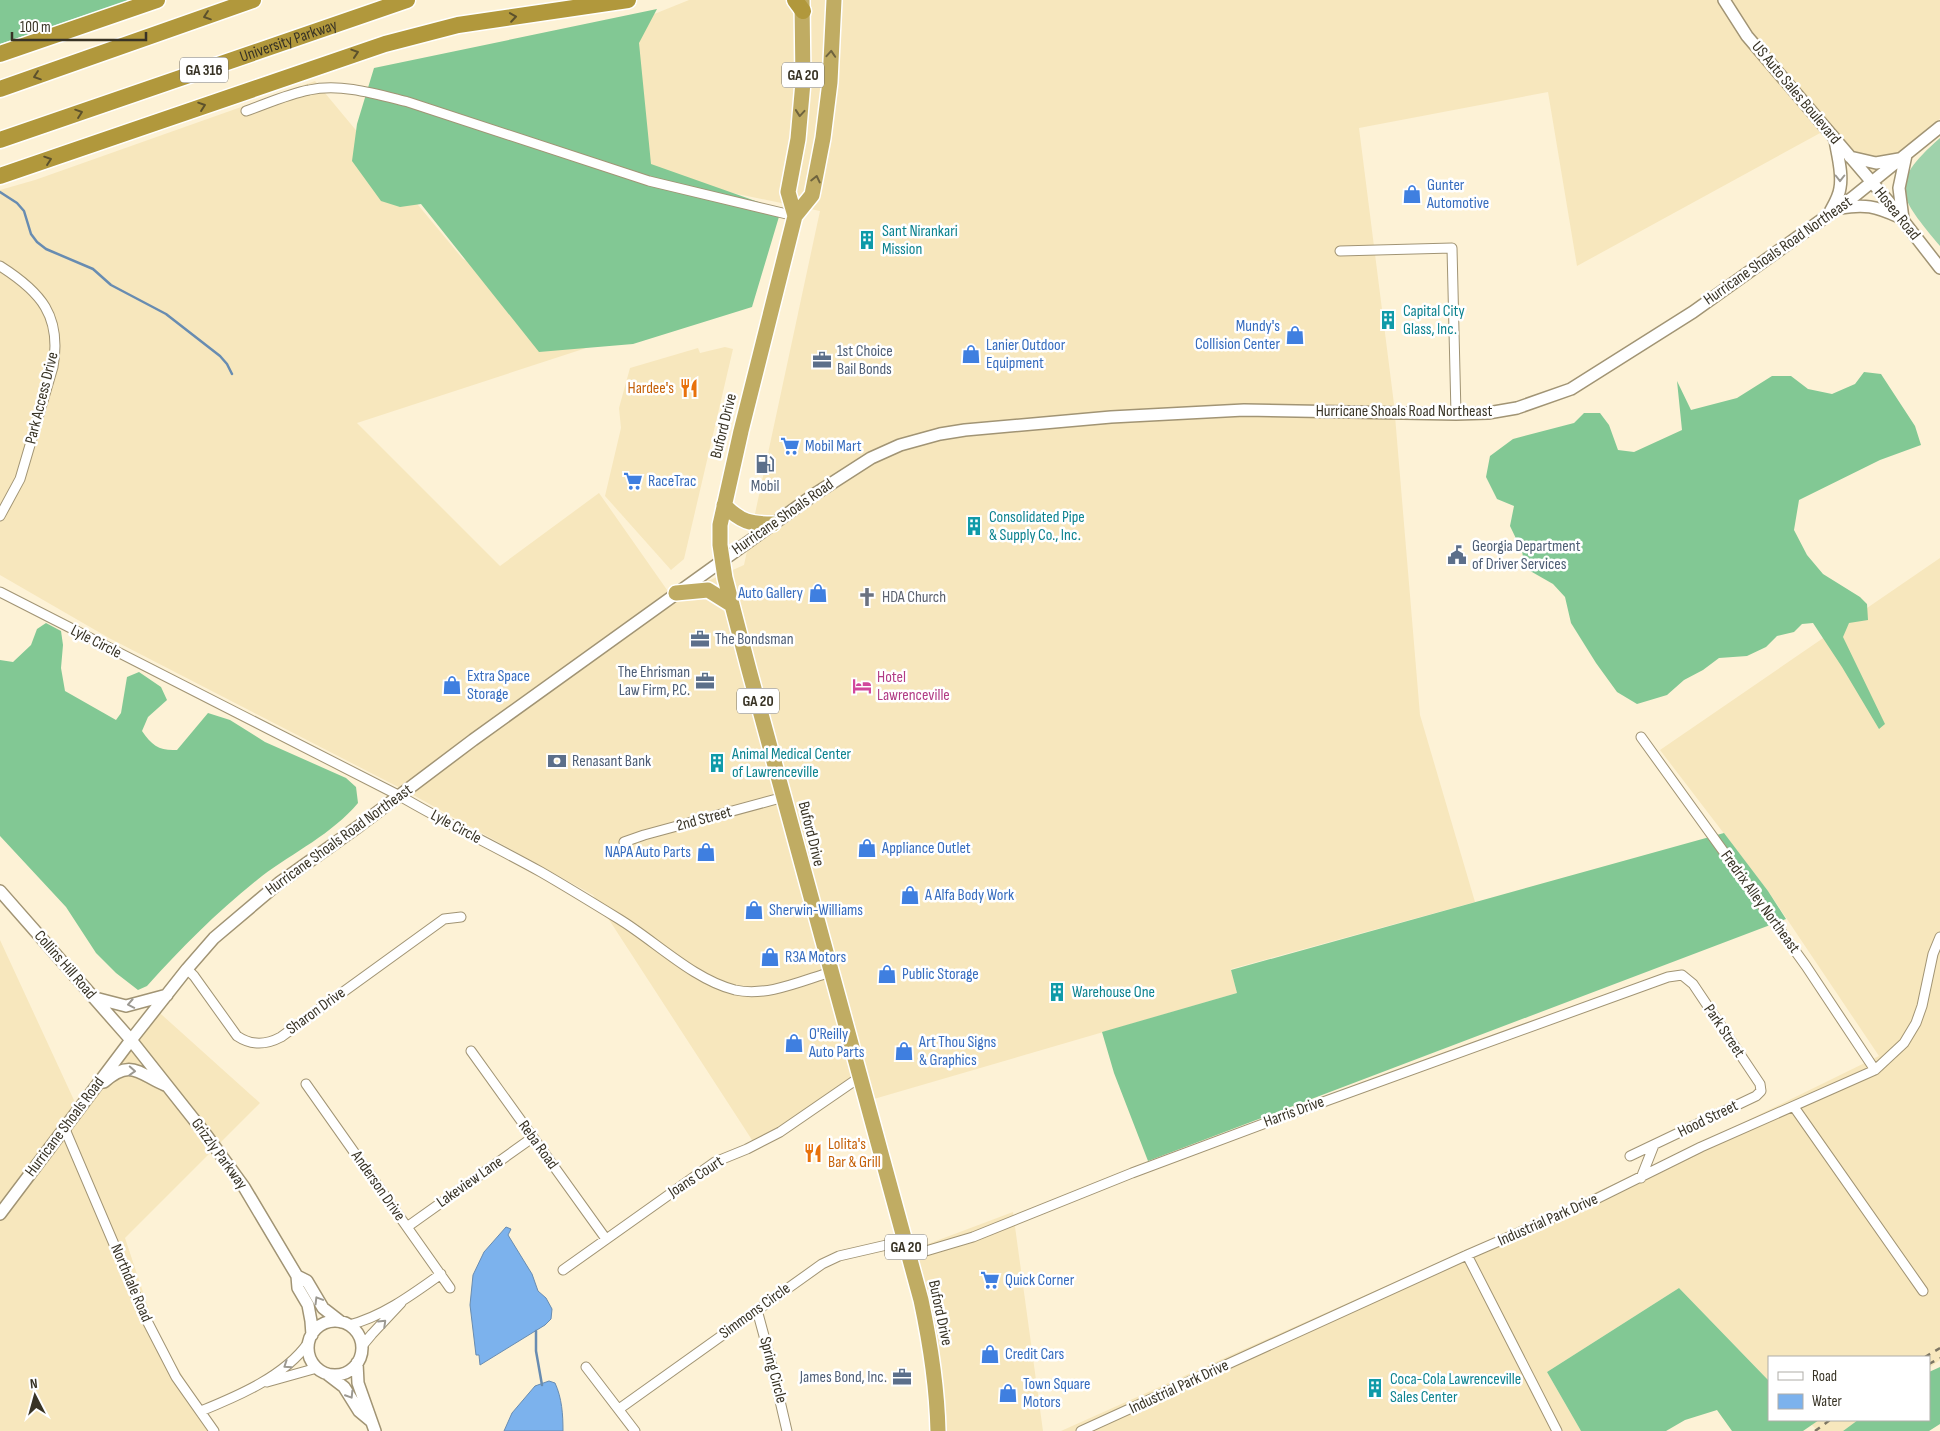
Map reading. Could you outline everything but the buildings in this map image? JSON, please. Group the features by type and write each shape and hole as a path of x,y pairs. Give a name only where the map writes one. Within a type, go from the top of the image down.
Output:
{"highway":[{"path":"0,54 157,0"},
{"path":"0,89 253,0"},
{"name":"University Parkway","path":"0,140 407,0"},
{"path":"1,176 384,44 458,25 628,0"},
{"name":"Buford Drive","path":"834,0 830,82 824,138 812,194 795,216 741,431 720,531 722,560 732,605 921,1300 928,1335 938,1431"},
{"name":"GA 20","path":"795,216 788,192 798,139 802,91 800,4"},
{"path":"724,505 742,520 754,524 773,524"},
{"path":"676,593 708,590 732,605"}],"street":[{"name":"US Auto Sales Boulevard","path":"1724,0 1747,36 1872,183"},
{"path":"246,111 309,90 337,88 367,92 408,102 649,181 795,216"},
{"name":"Hurricane Shoals Road Northeast","path":"1020,424 1244,410 1456,414 1488,413 1517,408 1571,389 1693,312 1872,183 1940,127"},
{"path":"1835,139 1841,182 1833,212 1869,206 1878,207 1902,219"},
{"path":"1850,157 1876,163 1885,163 1905,156 1899,188 1902,219"},
{"name":"Hosea Road","path":"1872,183 1940,268"},
{"path":"1340,251 1452,248 1456,414"},
{"name":"Park Access Drive","path":"0,266 29,286 43,302 53,324 55,350 53,367 20,479 0,516"},
{"name":"Hurricane Shoals Road","path":"573,669 722,560 844,474 871,458 900,445 940,434 1020,424"},
{"name":"Lyle Circle","path":"0,592 400,796 443,821 541,872 630,926 703,976 722,985 738,990 772,990 832,972"},
{"name":"Hurricane Shoals Road Northeast","path":"131,1040 166,994 214,938 279,883 573,669"},
{"name":"Fredrix Alley Northeast","path":"1642,737 1806,966 1875,1070"},
{"name":"2nd Street","path":"624,842 644,834 784,797"},
{"name":"Collins Hill Road","path":"0,890 131,1040"},
{"name":"Sharon Drive","path":"187,969 237,1036 253,1044 264,1043 281,1037 444,919 461,916"},
{"name":"Industrial Park Drive","path":"1081,1431 1467,1255 1594,1200 1701,1148 1875,1070 1904,1043 1916,1023 1922,1006 1933,954 1940,937"},
{"name":"Park Street","path":"1682,975 1693,984 1760,1084 1761,1091"},
{"name":"Harris Drive","path":"909,1256 973,1237 1260,1124 1668,977 1682,975"},
{"path":"94,998 126,1006 166,994"},
{"name":"Hurricane Shoals Road","path":"0,1214 131,1040"},
{"name":"Grizzly Parkway","path":"131,1040 244,1187 297,1276 298,1288 308,1305 311,1321 310,1339"},
{"name":"Reba Road","path":"471,1051 606,1239"},
{"path":"95,1087 119,1071 130,1069 142,1072 156,1082 169,1087"},
{"name":"Joans Court","path":"563,1270 714,1162 748,1149 780,1132 860,1077"},
{"name":"Anderson Drive","path":"306,1084 450,1288"},
{"name":"Hood Street","path":"1630,1156 1756,1096 1761,1091"},
{"path":"1794,1107 1923,1291"},
{"name":"Northdale Road","path":"64,1127 145,1317 176,1377 214,1431"},
{"name":"Lakeview Lane","path":"407,1227 532,1138"},
{"path":"1641,1178 1654,1144"},
{"name":"Simmons Circle","path":"618,1409 822,1264 838,1256 904,1241"},
{"path":"1467,1255 1557,1431"},
{"path":"201,1411 262,1383 299,1357 317,1328 324,1323 332,1321 345,1323 364,1321 405,1300 441,1274"},
{"name":"Grizzly Parkway","path":"297,1276 307,1281 323,1308 345,1323"},
{"path":"362,1346 405,1300"},
{"name":"Spring Circle","path":"757,1310 773,1367 787,1431"},
{"path":"345,1323 360,1338 362,1346 358,1363 358,1382 373,1426"},
{"path":"310,1339 308,1352 312,1361 344,1387 359,1411 373,1426"},
{"path":"262,1383 321,1370 334,1375 343,1374 351,1370 358,1363"},
{"path":"586,1367 635,1431"}],"shaded area":[{"path":"689,0 1940,0 1940,119 1868,180 1822,132 1577,266 1548,92 1359,128 1394,404 1420,715 1475,902 1231,969 1237,993 867,1101 858,1074 754,1143 593,895 406,791 109,638 0,575 0,190 35,180 315,81 463,259 623,336 357,423 500,566 599,493 672,597 744,565 820,211 646,175 622,27"},
{"path":"725,347 733,349 684,559 671,570 605,496 621,428 619,408 630,368 698,348 700,353"},
{"path":"1940,558 1940,1360 1930,1367 1930,1356 1768,1356 1768,1380 1679,1288 1547,1372 1581,1431 1061,1431 1650,1168 1879,1056 1768,891 1660,750"},
{"path":"0,940 79,1111 102,1090 152,1006 260,1103 125,1238 156,1331 215,1431 0,1431"},
{"path":"1013,1212 1043,1431 935,1431 912,1250"},
{"path":"1808,1421 1857,1421 1843,1431 1818,1431"}],"green space":[{"path":"0,0 130,0 0,44"},
{"path":"657,9 639,43 651,164 781,210 752,307 633,344 539,352 421,204 400,207 381,201 352,161 357,124 374,68"},
{"path":"1940,138 1940,246 1908,203 1905,191 1906,180 1912,168 1923,154"},
{"path":"1864,372 1881,374 1915,426 1921,445 1880,460 1799,500 1794,530 1807,555 1823,574 1860,597 1867,604 1868,620 1849,623 1843,637 1885,724 1879,729 1813,623 1802,624 1794,632 1777,636 1766,647 1747,656 1719,658 1703,670 1684,680 1667,695 1637,704 1617,692 1571,623 1565,597 1553,584 1525,568 1522,551 1510,526 1514,506 1497,499 1486,477 1490,456 1513,439 1574,423 1584,413 1600,413 1609,425 1618,450 1634,452 1682,430 1677,381 1691,410 1737,398 1772,376 1791,376 1808,389 1832,394 1855,384"},
{"path":"46,623 61,631 63,645 61,668 65,691 116,720 121,713 127,677 139,672 161,687 167,700 148,717 142,731 157,746 166,750 177,750 208,713 230,720 265,742 346,778 356,787 358,803 348,814 325,833 274,867 246,889 174,956 147,986 138,990 116,973 96,953 66,907 0,836 0,660 13,662 31,645 37,629"},
{"path":"1724,833 1768,891 1786,919 1148,1161 1114,1073 1102,1032 1237,993 1231,970"},
{"path":"1679,1288 1768,1380 1768,1421 1818,1421 1803,1431 1732,1431 1717,1410 1685,1420 1666,1431 1581,1431 1547,1372"},
{"path":"1940,1367 1940,1424 1929,1431 1843,1431 1857,1421 1930,1421 1930,1372"}],"water":[{"path":"506,1227 511,1229 508,1235 532,1274 538,1291 546,1298 552,1309 551,1319 545,1325 480,1365 479,1355 476,1355 470,1305 473,1275 484,1252"},
{"path":"549,1381 555,1383 559,1395 563,1431 504,1431 512,1413 535,1386"}],"waterway":[{"path":"0,192 17,203 24,211 31,234 37,242 46,249 93,269 111,285 166,314 220,356 232,374"},
{"path":"536,1331 536,1351 542,1385"}],"railway":[{"path":"1927,1356 1940,1348"},
{"path":"1930,1363 1940,1358"},
{"path":"1815,1431 1829,1421"}],"place":[{"name":"Gunter Automotive","path":"1412,194"},
{"name":"Sant Nirankari Mission","path":"867,240"},
{"name":"Capital City Glass, Inc.","path":"1388,320"},
{"name":"Mundy's Collision Center","path":"1295,335"},
{"name":"Lanier Outdoor Equipment","path":"971,354"},
{"name":"1st Choice Bail Bonds","path":"822,360"},
{"name":"Hardee's","path":"689,388"},
{"name":"Mobil Mart","path":"790,446"},
{"name":"Mobil","path":"765,464"},
{"name":"RaceTrac","path":"633,481"},
{"name":"Consolidated Pipe & Supply Co., Inc.","path":"974,526"},
{"name":"Georgia Department of Driver Services","path":"1457,555"},
{"name":"Auto Gallery","path":"818,593"},
{"name":"HDA Church","path":"867,597"},
{"name":"The Bondsman","path":"700,639"},
{"name":"The Ehrisman Law Firm, P.C.","path":"705,681"},
{"name":"Extra Space Storage","path":"452,685"},
{"name":"Hotel Lawrenceville","path":"862,686"},
{"name":"Renasant Bank","path":"557,761"},
{"name":"Animal Medical Center of Lawrenceville","path":"717,763"},
{"name":"Appliance Outlet","path":"867,848"},
{"name":"NAPA Auto Parts","path":"706,852"},
{"name":"A Alfa Body Work","path":"910,895"},
{"name":"Sherwin-Williams","path":"754,910"},
{"name":"R3A Motors","path":"770,957"},
{"name":"Public Storage","path":"887,974"},
{"name":"Warehouse One","path":"1057,992"},
{"name":"O'Reilly Auto Parts","path":"794,1043"},
{"name":"Art Thou Signs & Graphics","path":"904,1051"},
{"name":"Lolita's Bar & Grill","path":"813,1153"},
{"name":"Quick Corner","path":"990,1280"},
{"name":"Credit Cars","path":"990,1354"},
{"name":"James Bond, Inc.","path":"902,1377"},
{"name":"Coca-Cola Lawrenceville Sales Center","path":"1375,1388"},
{"name":"Town Square Motors","path":"1008,1393"}]}
